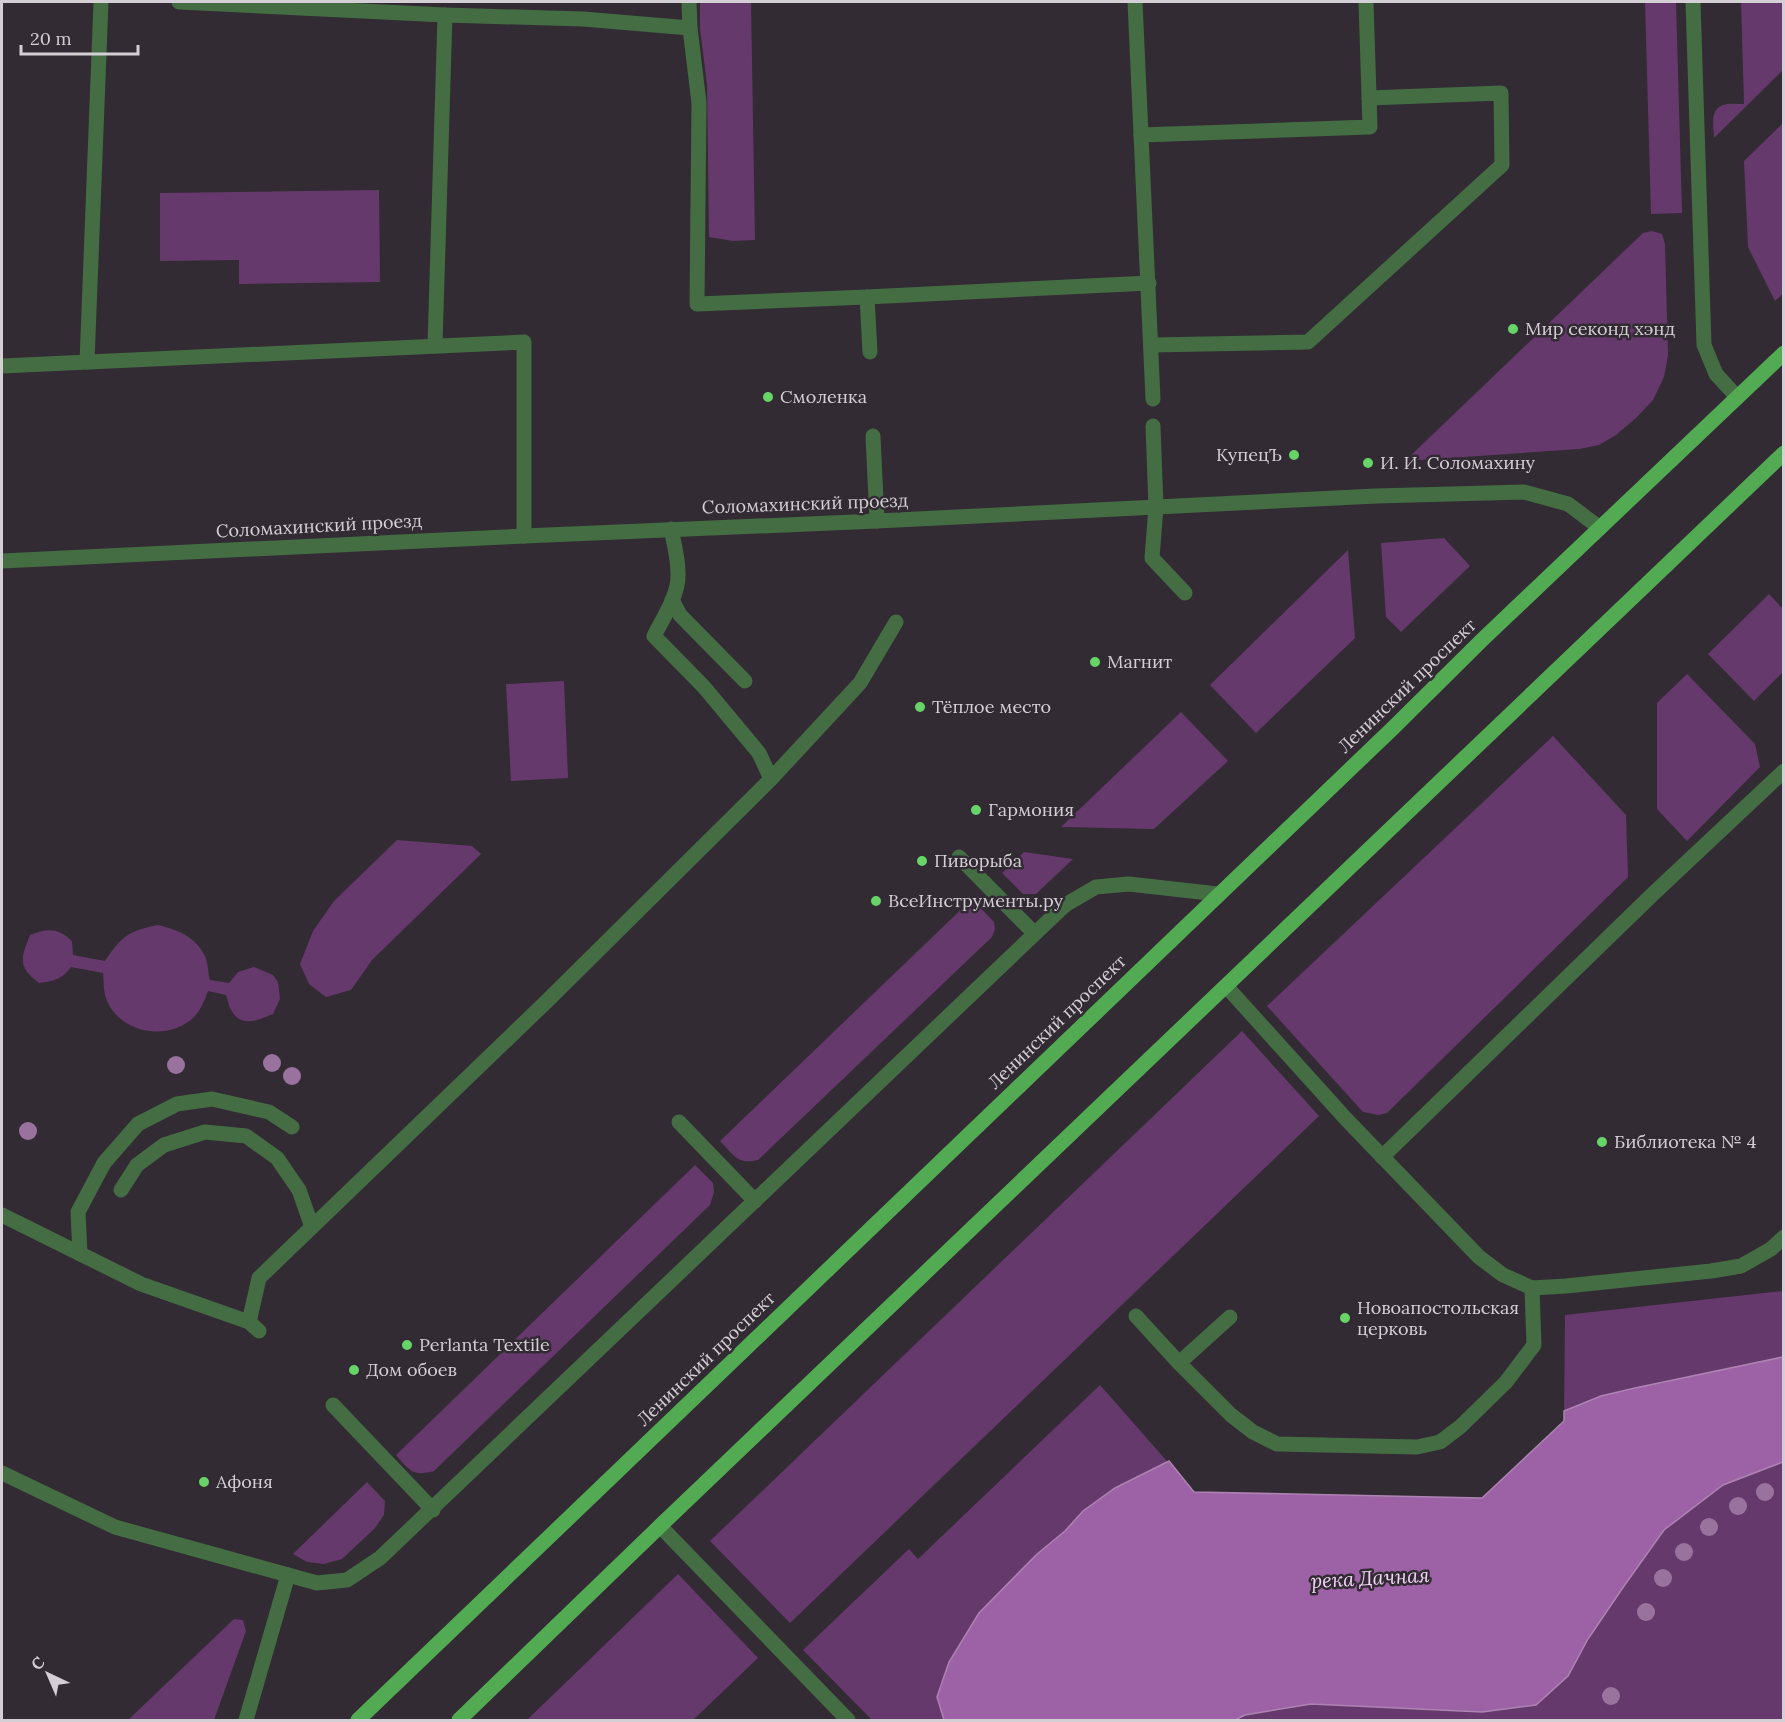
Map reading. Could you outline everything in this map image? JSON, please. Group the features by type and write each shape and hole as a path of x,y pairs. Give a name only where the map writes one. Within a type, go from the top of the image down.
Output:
{"main road":[{"name":"Ленинский проспект","path":"358,1720 1784,353"},
{"path":"459,1720 1784,453"}],"street":[{"path":"87,362 101,2"},
{"path":"179,2 445,15 583,19 690,28"},
{"path":"689,2 699,103 697,304 1149,283"},
{"path":"1135,2 1153,399"},
{"path":"1141,135 1370,127 1366,2"},
{"path":"1693,2 1704,345 1716,374 1737,397"},
{"path":"435,345 445,15"},
{"path":"1152,345 1308,342 1502,165 1501,93 1368,98"},
{"path":"867,297 870,352"},
{"path":"2,366 524,342 524,536"},
{"path":"1154,426 1156,507 1152,558 1185,593"},
{"path":"873,436 877,521"},
{"name":"Соломахинский проезд","path":"2,561 1376,496 1524,492 1569,504 1600,528"},
{"path":"670,530 678,572 677,585 654,636 704,687 759,753 771,779"},
{"path":"672,600 680,615 745,681"},
{"path":"2,1215 141,1284 254,1327 259,1278 547,1001 771,779 860,683 896,622"},
{"path":"1382,1157 1653,893 1784,771"},
{"path":"959,857 1034,933"},
{"path":"2,1473 115,1527 317,1583 347,1580 380,1558 433,1510 1065,905 1096,886 1129,884 1218,894"},
{"path":"1226,986 1382,1157 1479,1257 1503,1275 1532,1288 1626,1281 1711,1271 1741,1266 1771,1249 1784,1237"},
{"path":"80,1254 78,1212 104,1163 138,1124 177,1104 212,1099 269,1112 292,1127"},
{"path":"679,1122 756,1201"},
{"path":"121,1190 138,1165 164,1145 205,1132 246,1136 277,1158 299,1190 312,1227"},
{"path":"1136,1316 1231,1415 1252,1432 1277,1444 1417,1448 1440,1443 1460,1427 1506,1382 1534,1345 1532,1288"},
{"path":"1179,1363 1230,1317"},
{"path":"333,1405 433,1510"},
{"path":"660,1526 848,1720"},
{"path":"246,1720 288,1575"}],"shaded area":[{"path":"700,2 751,2 755,240 733,241 709,237 707,85 700,29"},
{"path":"1645,2 1676,2 1682,213 1651,214"},
{"path":"1741,2 1783,2 1783,70 1714,138 1713,119 1719,107 1728,104 1744,104"},
{"path":"1783,123 1784,293 1775,301 1748,247 1744,161"},
{"path":"379,190 380,282 239,284 239,260 160,261 160,193"},
{"path":"1652,231 1662,234 1665,244 1668,355 1664,377 1653,400 1636,418 1616,435 1599,445 1579,449 1405,461 1643,233"},
{"path":"1444,538 1470,566 1401,632 1386,617 1381,543"},
{"path":"1348,550 1355,638 1256,733 1210,685"},
{"path":"1769,594 1783,609 1783,672 1754,701 1708,654"},
{"path":"1687,674 1755,744 1760,767 1687,841 1657,809 1657,703"},
{"path":"564,681 568,778 511,781 506,684"},
{"path":"1181,712 1228,761 1154,829 1061,827"},
{"path":"1553,736 1626,815 1628,877 1387,1113 1378,1115 1363,1112 1267,1006"},
{"path":"397,840 472,846 481,854 372,960 351,990 326,997 309,984 300,964 313,931 334,901"},
{"path":"1024,852 1073,859 1036,894 1023,894 1002,873"},
{"path":"972,899 994,922 995,929 992,937 758,1160 745,1161 736,1158 720,1141"},
{"path":"158,925 179,932 196,943 205,956 210,980 229,983 238,972 254,967 273,975 278,982 280,999 273,1014 252,1021 242,1020 237,1018 232,1011 226,995 208,991 195,1016 185,1024 173,1029 147,1031 123,1021 114,1012 106,998 103,973 71,967 58,979 39,983 24,967 23,956 27,943 30,935 36,933 52,930 62,934 72,941 73,955 105,961 121,940 133,932"},
{"path":"1242,1031 1319,1116 790,1623 710,1541"},
{"path":"695,1165 713,1183 714,1192 710,1205 434,1471 416,1473 404,1465 396,1455"},
{"path":"1783,1291 1783,1720 872,1720 803,1650 909,1549 918,1559 1100,1385 1194,1492 1482,1498 1564,1421 1565,1315"},
{"path":"367,1482 385,1501 384,1515 375,1528 342,1559 324,1564 307,1562 293,1554"},
{"path":"678,1574 758,1658 693,1720 527,1720"},
{"path":"234,1619 243,1620 246,1631 214,1720 128,1720"}],"water":[{"name":"река Дачная","path":"1783,1357 1783,1462 1723,1485 1664,1530 1588,1639 1568,1676 1536,1705 1482,1712 1311,1704 1245,1715 1235,1720 944,1720 937,1697 949,1662 979,1613 1083,1511 1115,1488 1169,1461 1194,1492 1482,1498 1564,1421 1564,1411 1601,1396"}],"place":[{"name":"Мир секонд хэнд","path":"1513,329"},
{"name":"Смоленка","path":"768,397"},
{"name":"КупецЪ","path":"1294,455"},
{"name":"И. И. Соломахину","path":"1368,463"},
{"name":"Магнит","path":"1095,662"},
{"name":"Тёплое место","path":"920,707"},
{"name":"Гармония","path":"976,810"},
{"name":"Пиворыба","path":"922,861"},
{"name":"ВсеИнструменты.ру","path":"876,901"},
{"name":"Библиотека № 4","path":"1602,1142"},
{"name":"Новоапостольская церковь","path":"1345,1318"},
{"name":"Perlanta Textile","path":"407,1345"},
{"name":"Дом обоев","path":"354,1370"},
{"name":"Афоня","path":"204,1482"}]}
